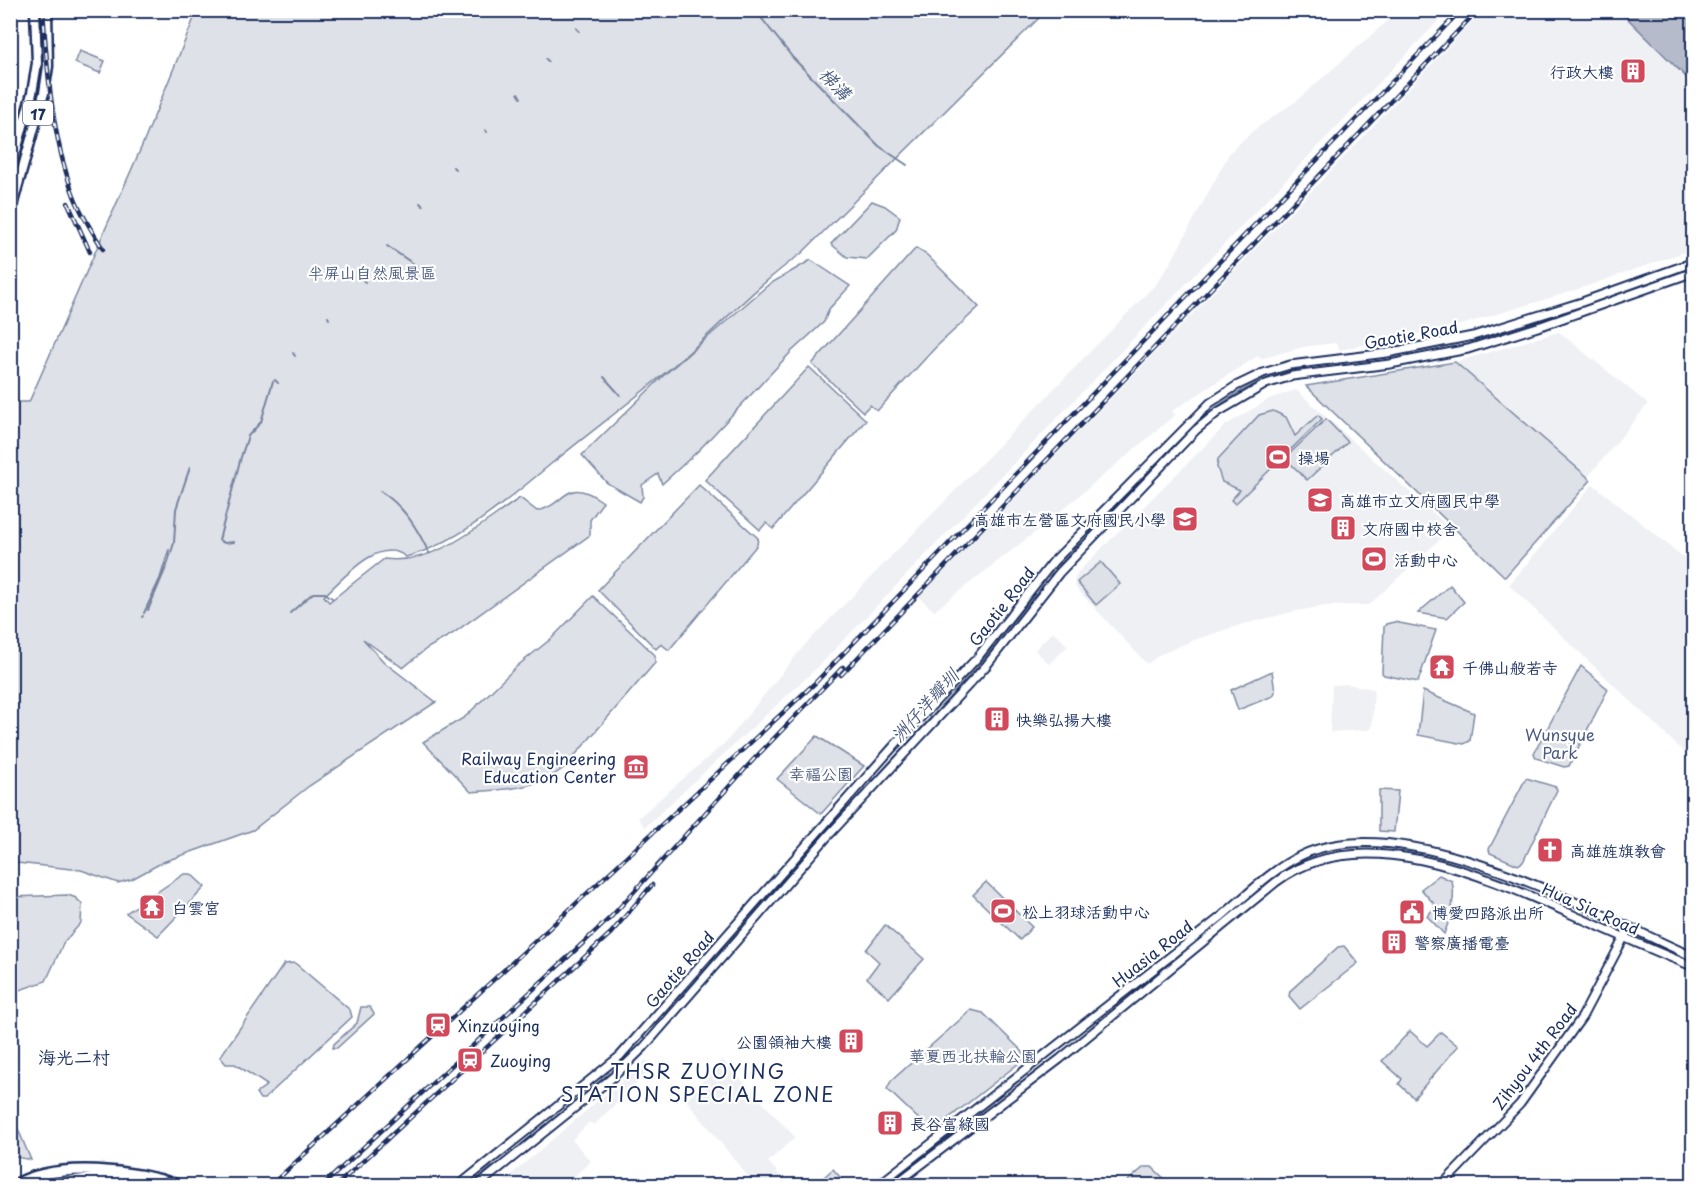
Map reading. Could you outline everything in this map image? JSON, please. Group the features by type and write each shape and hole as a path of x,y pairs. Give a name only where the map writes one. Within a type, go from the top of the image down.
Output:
{"highway":[{"path":"13,1185 40,1176 93,1170 130,1172 159,1182 181,1185"},
{"path":"36,1185 97,1178 190,1185"},
{"path":"36,1185 95,1182 112,1185"}],"main road":[{"name":"17","path":"10,173 32,93 37,63 35,10"},
{"name":"17","path":"10,213 44,93 48,66 47,10"}],"street":[{"name":"Gaotie Road","path":"458,1185 620,1056 893,746 977,658 1053,562 1210,403 1236,386 1263,373 1290,365 1387,353 1473,336 1582,302 1694,262"},
{"name":"Gaotie Road","path":"477,1185 628,1063 828,836 986,666 1059,573 1196,430 1218,412 1266,384 1292,376 1390,364 1467,349 1544,325 1694,272"},
{"name":"Hua Sia Road","path":"877,1185 1222,916 1274,872 1303,854 1350,844 1413,846 1513,877 1694,957"},
{"name":"Hua Sia Road","path":"893,1185 1060,1059 1276,882 1299,867 1324,858 1373,854 1411,857 1445,866 1503,885 1694,967"},
{"name":"Zihyou 4th Road","path":"1441,1185 1520,1104 1582,1017 1629,928"}],"shaded area":[{"path":"1400,10 1448,11 819,666 645,827 638,818 727,741 803,647 1156,284 1171,262 1230,152 1254,130 1295,102"},
{"path":"1482,11 1693,11 1693,249 1576,290 1461,325 1340,350 1335,343 1303,347 1260,359 1258,356 1172,411 1175,415 1043,526 934,611 919,597 1345,156"},
{"path":"1559,332 1648,404 1588,477 1455,362"},
{"path":"1296,390 1451,529 1369,605 1326,606 1240,625 1194,640 1159,655 1147,664 1076,588 1074,582 1076,574 1226,425 1271,398"},
{"path":"1593,484 1693,565 1694,745 1685,753 1509,585"},
{"path":"1053,631 1068,646 1049,664 1035,650"},
{"path":"1347,684 1374,689 1372,726 1368,730 1330,732 1332,685"},
{"path":"722,1059 795,1137 768,1162 789,1185 774,1185 769,1180 761,1185 755,1185 686,1100"},
{"path":"646,1060 654,1067 594,1125 589,1122 572,1140 591,1161 571,1179 576,1185 499,1185"}],"green space":[{"name":"半屏山自然風景區","path":"197,11 1046,11 802,253 761,286 643,392 483,518 446,541 406,557 396,552 384,551 373,555 351,570 324,596 329,602 384,559 403,559 439,550 473,531 520,498 537,511 547,508 573,491 590,494 603,502 590,520 590,535 452,634 426,649 403,668 363,639 384,662 436,702 309,786 253,830 163,862 132,879 118,883 81,870 17,863 11,859 11,402 29,402 145,139"},
{"path":"80,51 105,61 100,73 75,63"},
{"path":"872,201 885,206 900,217 896,230 867,259 847,257 831,244"},
{"path":"916,248 927,255 979,307 935,348 877,411 870,405 863,412 812,364"},
{"path":"811,260 850,286 829,309 824,322 791,352 699,450 662,484 658,474 642,485 643,497 640,502 607,483 582,455 663,376 768,285"},
{"path":"1455,362 1591,480 1505,577 1306,386"},
{"path":"809,367 866,420 773,529 766,523 760,530 705,480"},
{"path":"1273,411 1286,417 1295,436 1318,415 1322,419 1235,504 1231,500 1240,490 1222,482 1217,467 1218,459 1259,415"},
{"path":"1326,419 1348,442 1307,480 1285,458"},
{"path":"699,485 758,538 757,545 669,650 661,644 656,649 598,590"},
{"path":"1101,562 1120,584 1096,605 1077,582"},
{"path":"1450,585 1464,602 1447,618 1418,613"},
{"path":"593,596 655,655 655,663 564,768 542,781 520,787 471,792 423,742 465,717 516,667 552,638"},
{"path":"1394,622 1436,630 1418,682 1382,673 1384,627"},
{"name":"Wunsyue Park","path":"1581,666 1608,689 1569,766 1564,767 1536,758 1534,753"},
{"path":"1272,671 1275,692 1273,696 1238,710 1231,690"},
{"path":"1423,691 1474,713 1470,741 1464,744 1418,735"},
{"name":"幸福公園","path":"817,736 864,766 821,814 777,779"},
{"name":"Wunsyue Park","path":"1526,778 1556,787 1557,790 1523,862 1518,865 1490,853 1489,849"},
{"path":"1379,790 1398,791 1394,832 1379,831"},
{"path":"184,874 191,874 205,887 158,936 126,913"},
{"path":"1439,875 1452,881 1453,888 1452,908 1444,934 1427,916 1436,906 1421,889"},
{"name":"松上羽球活動中心","path":"986,882 1032,927 1020,940 973,895"},
{"path":"68,895 76,898 82,904 81,923 64,942 46,981 11,993 11,897"},
{"path":"885,925 924,959 889,998 867,978 879,962 866,950"},
{"path":"1344,946 1358,963 1300,1009 1289,996 1290,991 1338,947"},
{"path":"295,963 350,1010 352,1017 264,1099 260,1099 256,1093 267,1085 235,1064 226,1064 220,1057 284,964"},
{"path":"361,1007 370,1007 374,1014 337,1048 333,1048 334,1044 357,1023"},
{"name":"華夏西北扶輪公園","path":"971,1010 983,1013 1023,1052 1023,1060 940,1125 927,1127 887,1089 891,1081"},
{"path":"1410,1031 1427,1046 1441,1032 1458,1046 1414,1098 1399,1084 1402,1079 1382,1061"},
{"path":"11,1116 13,1117 31,1160 11,1156"},
{"path":"1144,1167 1152,1167 1171,1185 1123,1185"},
{"path":"833,1169 847,1185 815,1185"}],"water":[{"path":"1620,11 1693,11 1693,76 1687,78"}],"waterway":[{"name":"梯溝","path":"755,10 793,58 879,146 907,165"},
{"path":"576,28 579,31"},
{"path":"518,93 521,98"},
{"path":"420,203 423,206"},
{"name":"梯溝","path":"387,246 436,279"},
{"name":"洲仔洋瓣圳","path":"1089,534 1161,457 1213,410 1241,391 1272,377 1306,368"},
{"path":"604,377 620,395"},
{"path":"275,380 278,383"},
{"path":"234,542 224,543 219,540 248,436 261,422 273,381"},
{"path":"148,610 174,543 176,509 190,467"},
{"name":"梯溝","path":"380,491 409,518 429,553"},
{"name":"洲仔洋瓣圳","path":"1058,566 1080,544"},
{"path":"144,613 160,579 169,550"},
{"path":"290,613 313,593 325,593 332,598"},
{"name":"洲仔洋瓣圳","path":"828,830 981,663 1034,594"},
{"name":"洲仔洋瓣圳","path":"666,1013 800,863"},
{"name":"洲仔洋瓣圳","path":"521,1145 610,1073"},
{"name":"洲仔洋瓣圳","path":"469,1186 492,1167"}],"railway":[{"path":"43,10 49,79 60,149 76,200 86,222 103,249"},
{"path":"270,1186 815,683 1461,10"},
{"path":"841,675 1478,10"},
{"path":"68,203 90,252"},
{"path":"322,1186 611,917 755,758 843,667"},
{"path":"336,1186 611,933 652,885"}],"place":[{"name":"行政大樓","path":"1633,71"},
{"name":"操場","path":"1278,457"},
{"name":"高雄市立文府國民中學","path":"1320,500"},
{"name":"高雄市左營區文府國民小學","path":"1185,519"},
{"name":"文府國中校舍","path":"1343,528"},
{"name":"活動中心","path":"1374,559"},
{"name":"千佛山般若寺","path":"1442,667"},
{"name":"快樂弘揚大樓","path":"997,719"},
{"name":"Railway Engineering Education Center","path":"636,767"},
{"name":"高雄旌旗教會","path":"1550,850"},
{"name":"白雲宮","path":"152,907"},
{"name":"松上羽球活動中心","path":"1003,911"},
{"name":"博愛四路派出所","path":"1412,912"},
{"name":"警察廣播電臺","path":"1394,942"},
{"name":"Xinzuoying","path":"438,1025"},
{"name":"公園領袖大樓","path":"851,1041"},
{"name":"Zuoying","path":"470,1060"},
{"name":"長谷富綠國","path":"890,1123"}],"district":[{"name":"海光二村","path":"74,1056"},
{"name":"THSR ZUOYING STATION SPECIAL ZONE","path":"698,1082"}]}
